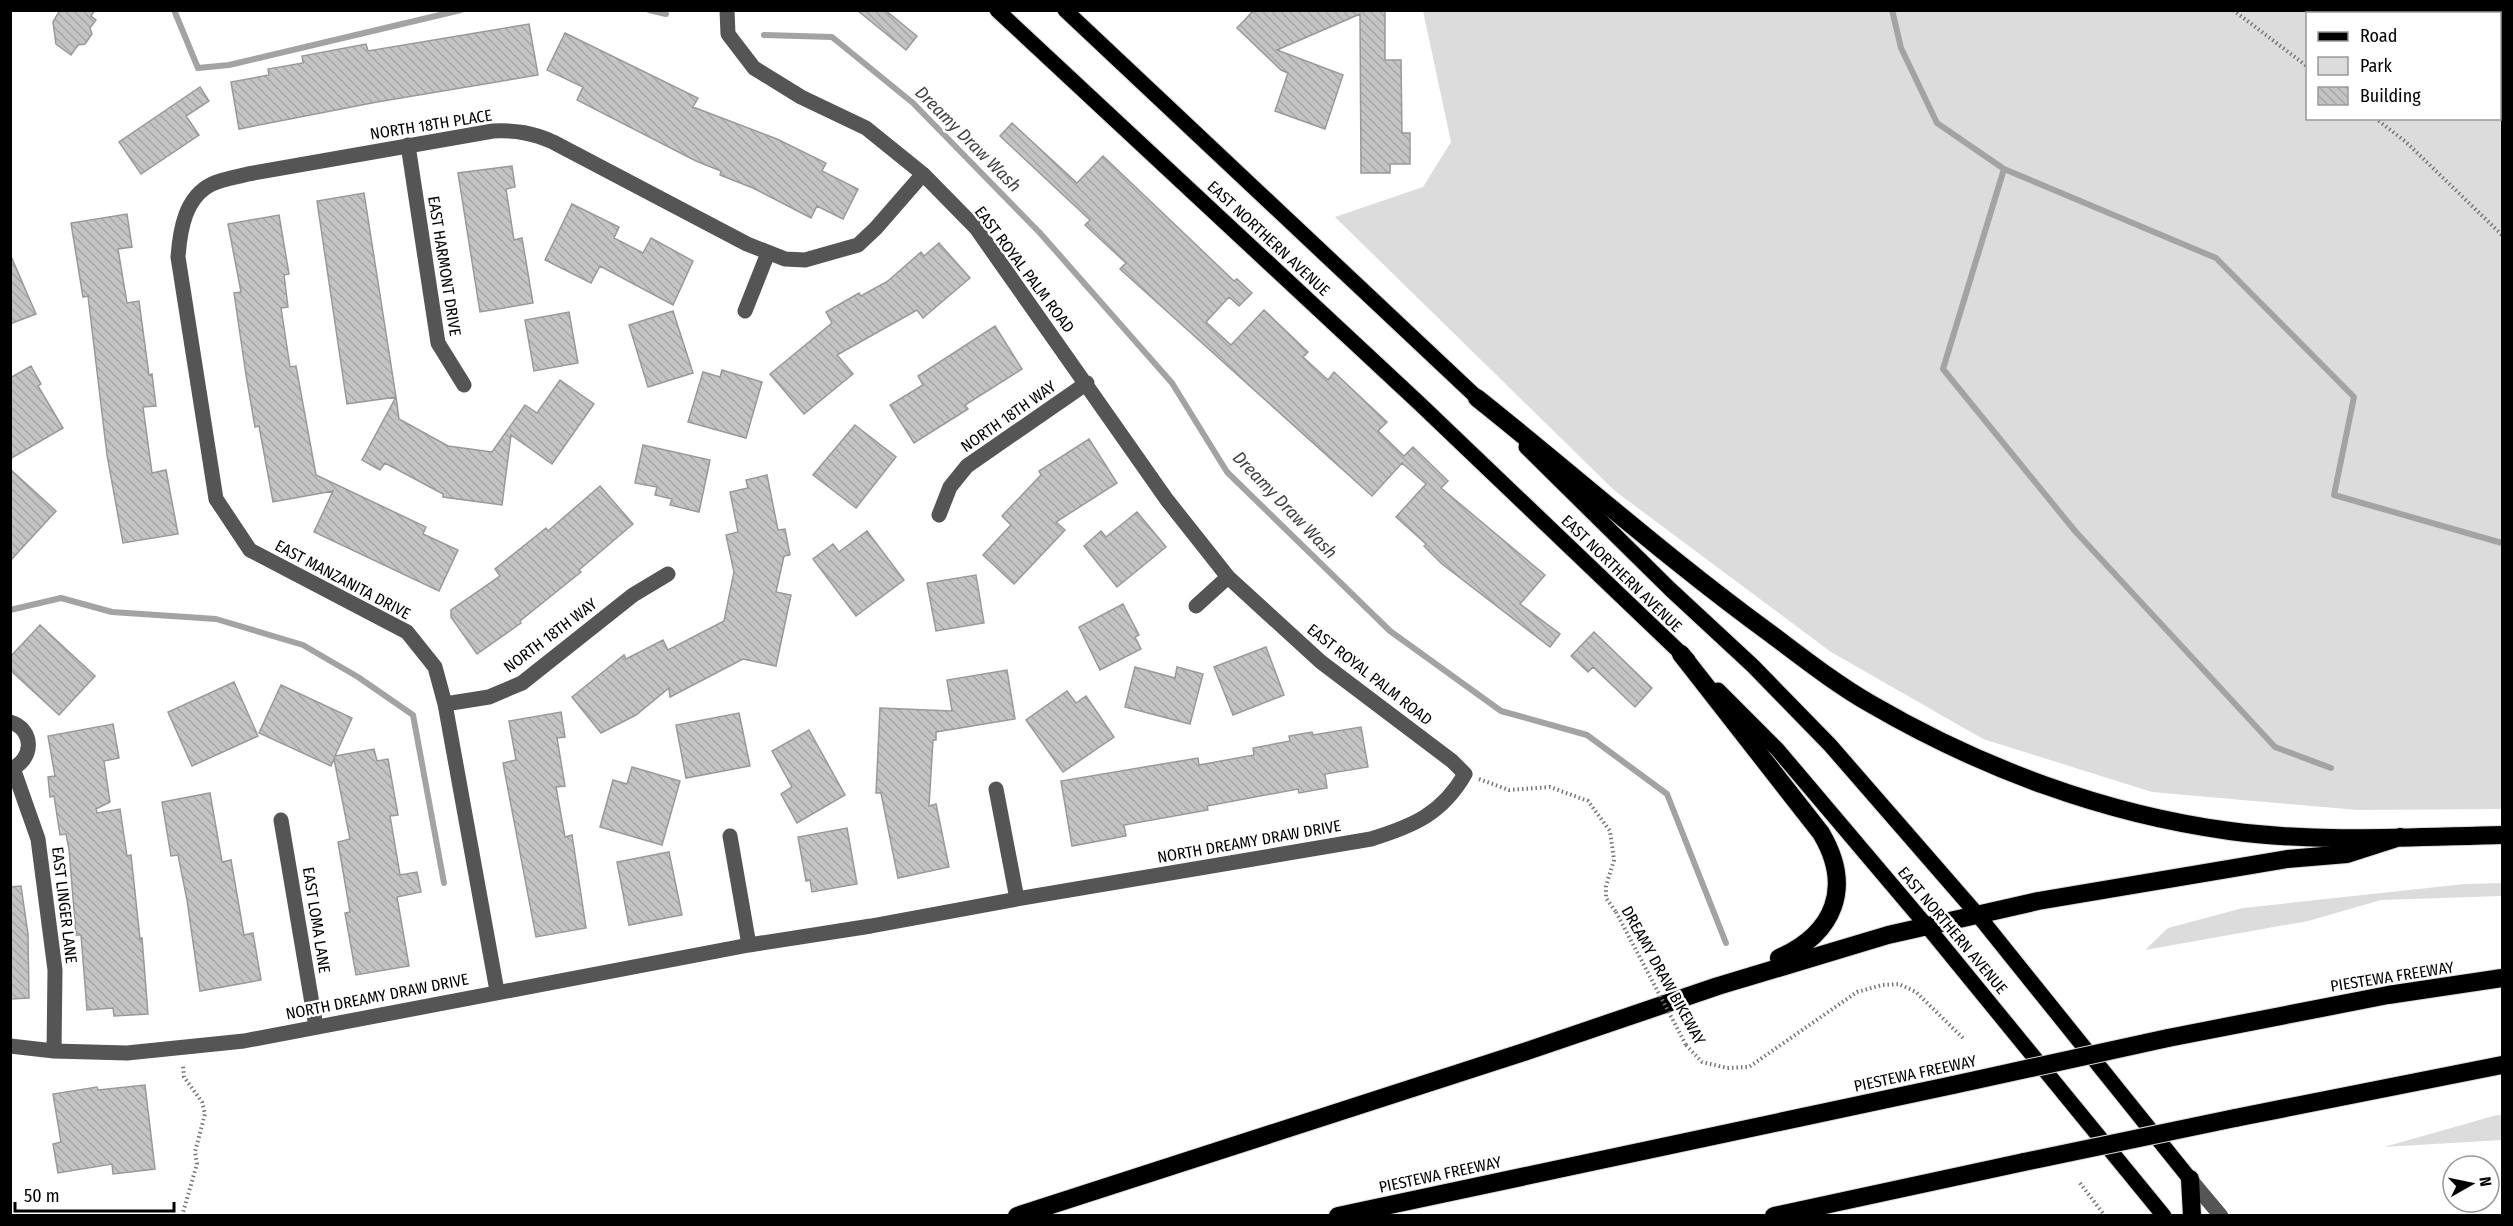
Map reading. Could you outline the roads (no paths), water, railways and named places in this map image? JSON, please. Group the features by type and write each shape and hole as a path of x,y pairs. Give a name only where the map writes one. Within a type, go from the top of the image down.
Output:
{"highway":[{"path":"1477,398 1578,479 1686,571 1784,644 1869,703 1977,759 2052,788 2203,827 2288,837 2502,835"},
{"path":"1681,654 1821,833 1831,853 1837,874 1833,909 1815,937 1791,953 1718,986"},
{"path":"1017,1215 1516,1054 1718,986 1926,925 2050,899 2287,859 2347,854 2400,837"},
{"name":"PIESTEWA FREEWAY","path":"1338,1215 2168,1038 2366,999 2502,978"},
{"path":"1774,1215 2235,1118 2502,1065"},
{"path":"2190,1179 2192,1215"}],"main road":[{"name":"EAST NORTHERN AVENUE","path":"997,10 1385,372 1681,654 1777,749 1926,925 2164,1215"},
{"name":"EAST NORTHERN AVENUE","path":"1065,10 1477,398 1670,589 1753,666 1830,745 1977,914 2190,1179"}],"street":[{"name":"EAST ROYAL PALM ROAD","path":"727,10 728,34 754,68 801,97 866,128 923,174 976,228 1167,500 1228,577 1321,662 1452,761 1465,774"},
{"name":"NORTH 18TH PLACE","path":"189,205 210,185 248,174 408,145 493,131 515,130 536,134 768,253 785,259 805,260 858,245 923,174"},
{"name":"EAST HARMONT DRIVE","path":"408,145 438,343 465,385"},
{"name":"EAST MANZANITA DRIVE","path":"189,205 180,232 178,257 216,500 249,550 407,632 435,667 445,704 497,991"},
{"path":"745,311 768,253"},
{"name":"NORTH 18TH WAY","path":"939,515 950,487 967,466 1087,383"},
{"name":"NORTH 18TH WAY","path":"445,704 489,697 522,683 633,595 668,574"},
{"path":"1196,606 1228,577"},
{"name":"EAST LINGER LANE","path":"10,722 21,727 27,734 29,745 25,759 12,769 38,839 55,970 54,1051"},
{"name":"NORTH DREAMY DRAW DRIVE","path":"10,1046 54,1051 127,1053 244,1041 748,945 871,926 1017,898 1371,839 1425,819 1454,793 1465,774"},
{"path":"996,789 1017,898"},
{"name":"EAST LOMA LANE","path":"281,820 316,1027"},
{"path":"730,836 748,945"},
{"path":"2190,1179 2221,1215"}],"waterway":[{"name":"Dreamy Draw Wash","path":"174,10 198,68 229,65 461,10"},
{"name":"Dreamy Draw Wash","path":"649,10 666,14"},
{"path":"1892,10 1901,48 1937,123 2004,169 2216,258 2354,397 2334,495 2502,543"},
{"name":"Dreamy Draw Wash","path":"764,35 832,37 913,103 1040,233 1172,383 1227,472 1390,631 1501,711 1587,735 1667,794 1726,943"},
{"path":"2004,169 1943,369 2075,531 2275,747 2331,768"},
{"path":"10,610 61,598 112,612 216,619 303,645 358,677 413,715 444,883"}]}
